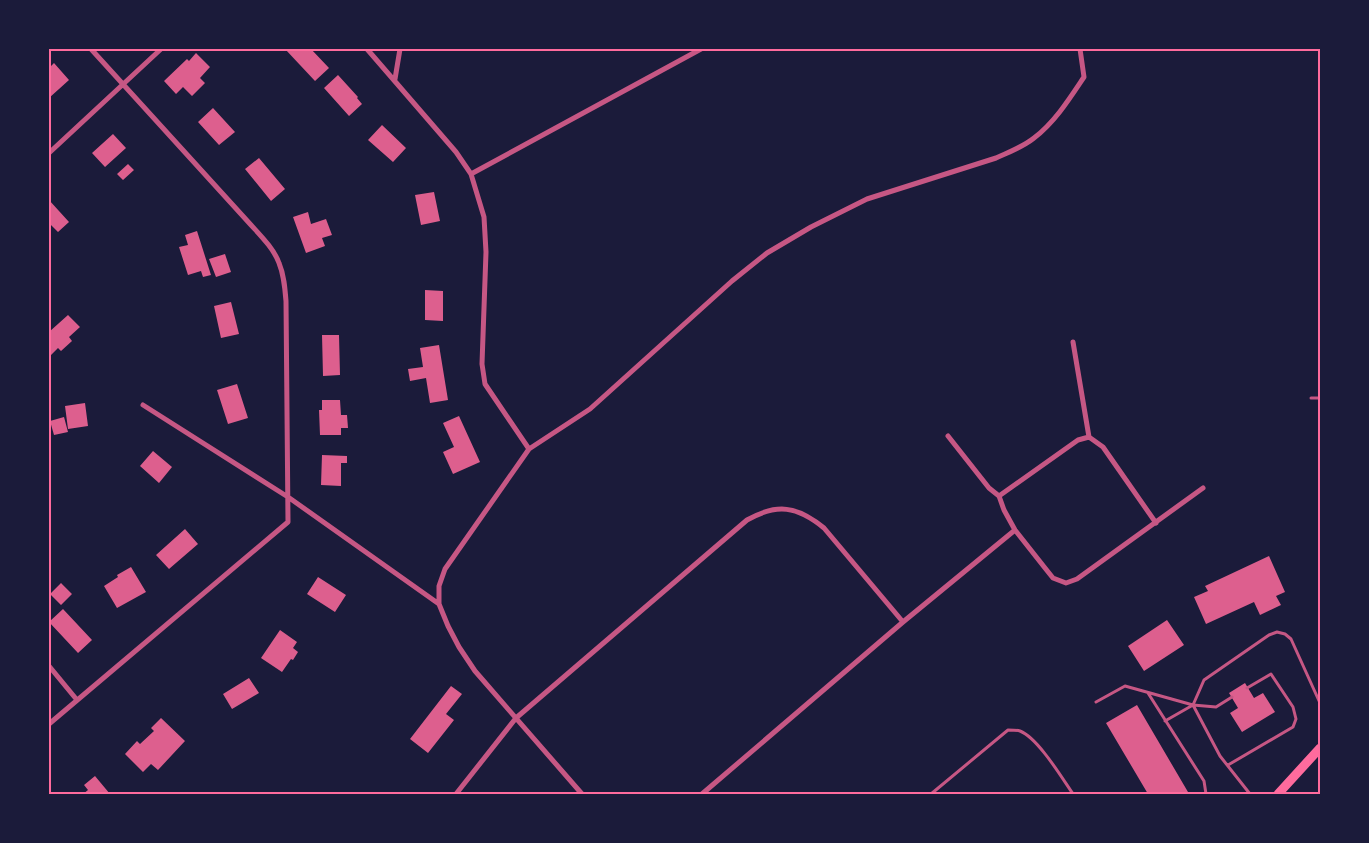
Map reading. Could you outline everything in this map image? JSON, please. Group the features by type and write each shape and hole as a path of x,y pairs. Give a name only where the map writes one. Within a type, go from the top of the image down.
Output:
{"main road":[{"path":"1278,794 1320,748"}],"street":[{"path":"49,724 288,522 286,301 284,280 279,262 269,246 251,225 91,49"},
{"path":"49,153 161,49"},
{"path":"367,49 395,79 456,152 471,174 484,217 486,252 482,364 485,384 529,449"},
{"path":"395,79 400,49"},
{"path":"471,174 701,49"},
{"path":"582,794 494,695 459,647 439,604 439,586 445,569 529,449 590,409 732,281 767,253 811,227 867,199 1015,150 1034,138 1064,107 1084,77 1080,49"},
{"path":"1073,342 1089,437 1103,446 1156,523"},
{"path":"143,405 288,497 439,604"},
{"path":"948,436 989,488 999,496 1015,530 1053,578 1066,583 1077,579 1203,488"},
{"path":"999,496 1078,440 1089,437"},
{"path":"456,794 516,718 747,520 771,510 785,509 800,512 812,518 824,528 903,622"},
{"path":"702,794 903,622 1015,530"},
{"path":"49,666 77,700"}],"lane":[{"path":"1311,398 1320,398"},
{"path":"1166,721 1193,705 1204,680 1269,635 1278,632 1286,634 1291,639 1320,702"},
{"path":"1228,765 1293,727 1296,719 1293,707 1272,674 1248,688"},
{"path":"1096,702 1125,686 1193,705 1216,707 1232,697"},
{"path":"1147,692 1204,781 1206,794"},
{"path":"1193,705 1220,756 1250,794"},
{"path":"931,794 1008,730 1019,730 1030,737 1054,766 1073,794"}],"building":[{"path":"285,49 311,49 329,68 315,81"},
{"path":"196,53 210,67 200,78 205,83 192,96 183,87 176,94 164,81"},
{"path":"54,63 69,80 49,98 49,68"},
{"path":"338,75 362,104 349,116 324,88"},
{"path":"213,108 235,132 219,145 198,122"},
{"path":"382,125 406,148 393,162 368,140"},
{"path":"113,134 126,148 105,167 92,153"},
{"path":"259,158 285,189 271,201 245,169"},
{"path":"128,164 134,170 123,180 117,174"},
{"path":"434,192 440,221 421,225 415,195"},
{"path":"49,200 69,222 58,232 49,223"},
{"path":"308,212 311,224 326,219 332,235 322,238 325,246 306,253 293,217"},
{"path":"197,231 211,275 203,277 201,271 188,275 179,247 188,245 185,235"},
{"path":"225,254 231,272 216,277 209,259"},
{"path":"425,290 443,291 443,321 425,320"},
{"path":"231,302 239,334 221,338 214,306"},
{"path":"68,315 80,327 69,337 72,341 61,351 58,348 51,355 49,353 49,332"},
{"path":"322,335 339,335 340,375 323,376"},
{"path":"439,345 448,400 430,403 426,378 410,381 408,369 423,367 420,348"},
{"path":"237,384 248,418 228,424 217,390"},
{"path":"322,400 340,400 341,415 347,415 348,428 341,428 341,435 320,435 319,410 322,410"},
{"path":"85,403 88,426 68,429 65,406"},
{"path":"459,416 480,462 453,474 443,452 454,447 443,423"},
{"path":"64,417 68,432 54,435 50,421"},
{"path":"153,451 172,467 159,483 140,466"},
{"path":"322,455 347,456 347,463 341,463 341,486 321,485"},
{"path":"185,529 198,544 169,569 156,555"},
{"path":"1269,556 1285,592 1276,596 1281,605 1260,615 1254,602 1206,624 1194,597 1208,591 1205,586"},
{"path":"131,567 146,592 117,608 104,586 118,577 117,575"},
{"path":"318,577 346,595 335,612 307,594"},
{"path":"61,583 72,594 61,605 50,594"},
{"path":"63,609 92,640 78,653 49,622"},
{"path":"1167,620 1184,645 1144,671 1128,646"},
{"path":"280,630 297,642 293,648 298,652 282,672 261,658"},
{"path":"249,678 259,693 232,709 223,694"},
{"path":"1245,683 1254,698 1263,693 1275,712 1242,732 1230,713 1238,708 1229,693"},
{"path":"451,686 462,694 446,714 454,720 428,753 410,739"},
{"path":"1137,705 1188,792 1185,794 1148,794 1106,723"},
{"path":"161,718 185,741 158,770 151,764 143,772 125,754 137,741 140,744 154,731 151,728"},
{"path":"95,776 110,794 83,794 88,790 84,785"}]}
